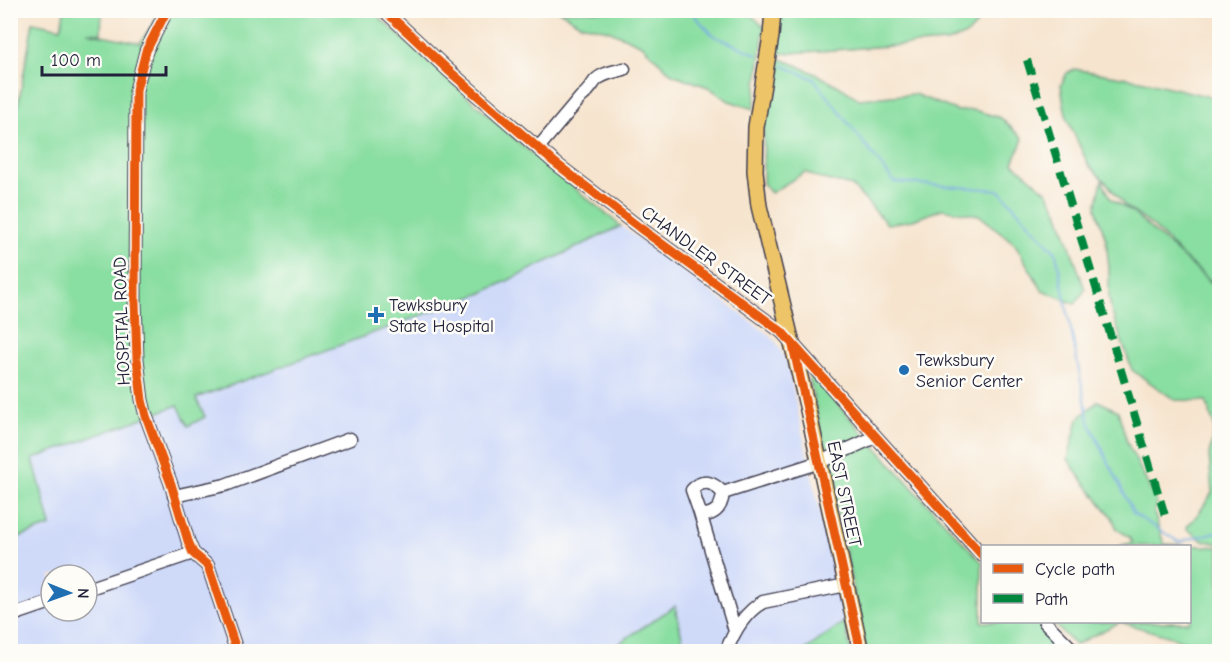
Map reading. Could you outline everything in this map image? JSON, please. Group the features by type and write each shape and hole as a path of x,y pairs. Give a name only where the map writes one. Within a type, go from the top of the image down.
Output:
{"main road":[{"name":"EAST STREET","path":"773,10 756,127 755,171 759,206 793,344 861,651"}],"street":[{"name":"HOSPITAL ROAD","path":"167,10 146,51 136,90 137,359 146,416 193,553 208,566 237,651"},
{"name":"CHANDLER STREET","path":"384,10 448,70 538,148 640,228 766,319 793,344 981,554"},
{"path":"538,148 581,97 590,91 596,81 605,74 624,69"},
{"path":"723,493 820,462 875,437"},
{"path":"174,496 225,485 350,439"},
{"path":"723,493 710,482 704,482 692,490 735,631"},
{"path":"700,513 705,515 716,511 721,506 723,493"},
{"path":"99,585 193,553"},
{"path":"726,651 735,631 751,611 763,602 846,585"},
{"path":"10,616 39,606"},
{"path":"1047,623 1075,651"}],"shaded area":[{"name":"Tewksbury State Hospital","path":"372,11 524,147 621,226 767,333 776,342 787,363 851,651 11,652 10,150 33,22 140,43 157,15"}],"green space":[{"name":"Tewksbury State Hospital","path":"64,11 102,11 101,33 87,32 140,43 161,11 372,11 524,147 621,226 482,293 196,398 205,417 188,426 178,405 33,459 51,526 11,540 10,150 33,22 61,28"},
{"path":"559,11 747,11 764,27 754,109 729,101 708,87 672,74 642,45 608,30 580,24"},
{"path":"780,11 982,11 977,24 970,32 946,42 777,54"},
{"path":"776,57 819,75 859,99 914,94 958,111 974,110 1001,118 1023,139 1013,163 1047,192 1058,211 1085,290 1075,304 1042,290 1015,244 979,215 942,209 913,220 887,224 852,186 818,178 805,172 771,193 763,183 764,124 776,81"},
{"path":"1074,69 1140,80 1219,99 1219,288 1182,256 1154,227 1124,205 1106,182 1089,166 1067,119 1063,99 1061,85 1067,73"},
{"path":"1102,180 1111,199 1132,212 1219,290 1219,544 1202,540 1186,528 1212,493 1209,454 1215,428 1206,401 1175,400 1132,370 1111,310 1106,240 1096,208"},
{"path":"808,371 981,561 981,623 1039,623 1066,651 866,651"},
{"path":"1098,401 1118,411 1127,442 1157,503 1154,513 1164,544 1182,545 1122,545 1133,542 1117,529 1112,517 1068,459 1078,419"},
{"path":"1191,545 1219,547 1219,651 1123,623 1191,623"},
{"path":"675,606 685,651 607,651"},
{"path":"844,622 851,651 804,651"},
{"path":"1053,623 1118,623 1075,645"}],"waterway":[{"path":"689,10 714,36 756,54"},
{"path":"784,66 814,79 894,182 999,190 1056,253 1089,422 1134,514 1179,542 1220,531"}],"marked path":[{"path":"1027,60 1167,522"}],"cycle path":[{"path":"167,10 146,51 136,90 137,359 146,416 171,484 188,541 193,553 208,566 237,652"},
{"path":"384,10 448,70 554,162 782,332 981,554"},
{"path":"793,346 861,652"}],"place":[{"name":"Tewksbury State Hospital","path":"376,315"},
{"name":"Tewksbury Senior Center","path":"904,370"}]}
